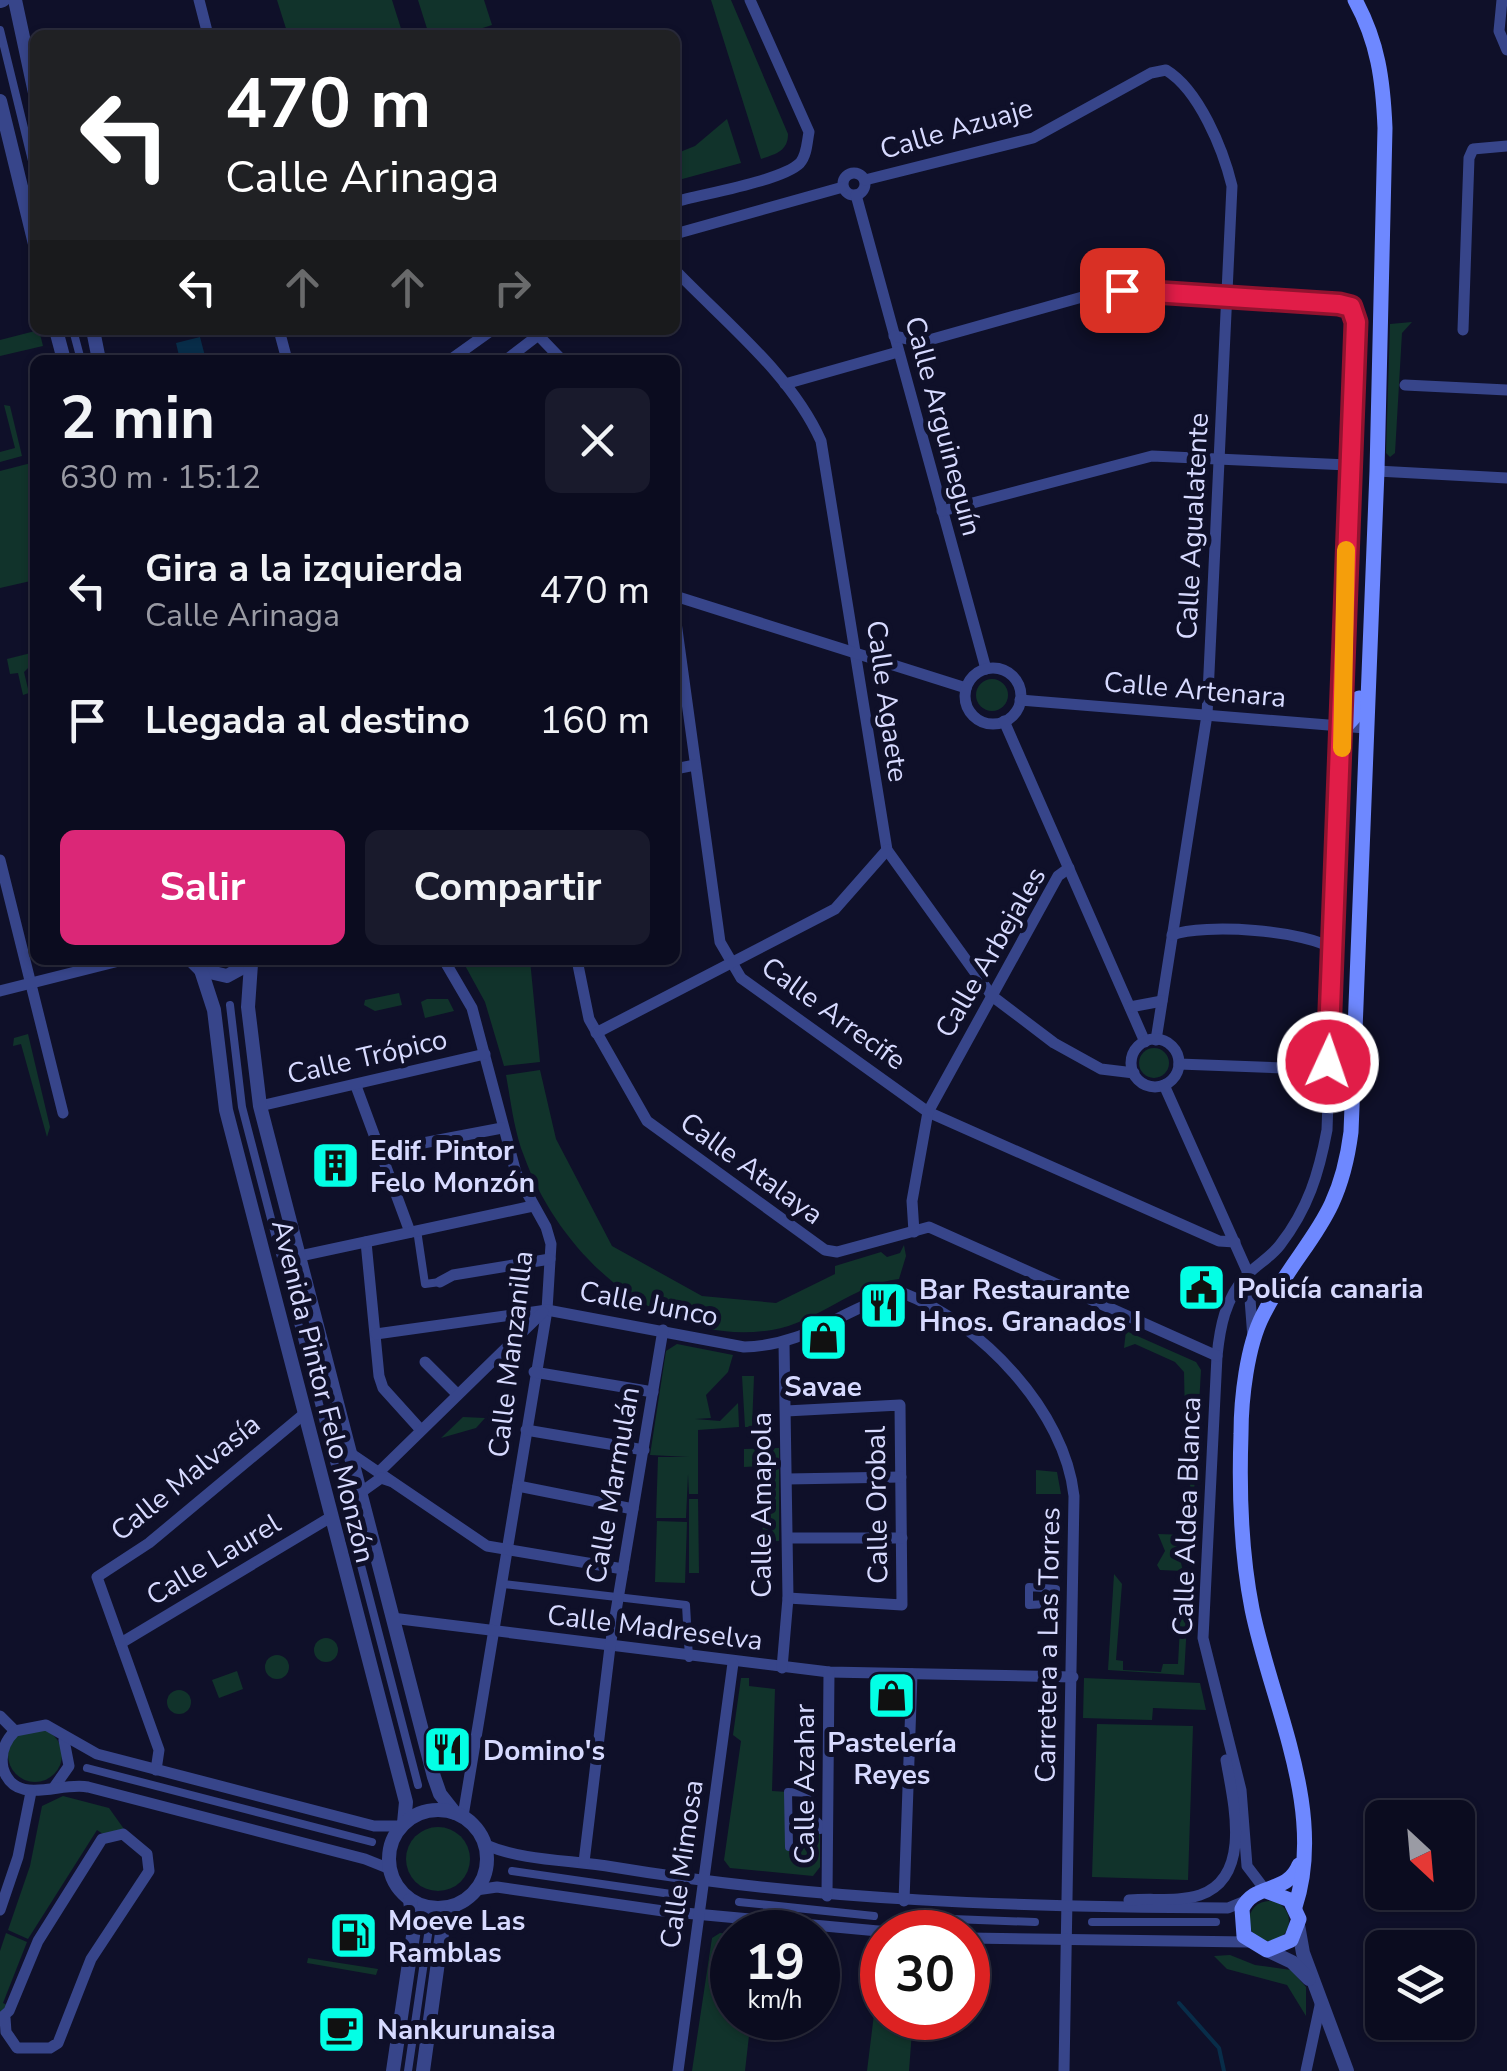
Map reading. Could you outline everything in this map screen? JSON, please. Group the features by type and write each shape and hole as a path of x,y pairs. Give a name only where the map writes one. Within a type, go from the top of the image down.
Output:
{"main road":[{"path":"1302,1856 1291,1880 1245,1902 1240,1928 1249,1942 1267,1950 1284,1946 1298,1926 1295,1907 1302,1856 1300,1795 1259,1640 1246,1568 1240,1432 1254,1347 1265,1311 1316,1238 1346,1173 1377,470 1382,73 1376,42 1355,0"},
{"path":"1343,726 1357,714 1360,677 1369,651"},
{"path":"1266,1890 1284,1896 1295,1907"}],"street":[{"path":"15,0 30,70"},
{"path":"199,0 207,30"},
{"path":"680,201 782,173 799,164 807,149 808,132 750,0"},
{"path":"1502,0 1498,30 1507,50"},
{"path":"0,30 30,153"},
{"name":"Calle Azuaje","path":"844,187 851,173 866,180 1032,138 1151,72 1166,70"},
{"name":"Calle Agualatente","path":"1150,1041 1162,1001 1207,715 1232,186 1226,163 1182,80 1166,70"},
{"path":"0,101 30,224"},
{"path":"1463,330 1470,158 1474,149 1482,145 1507,146"},
{"path":"680,233 844,187 856,195 865,188 866,180"},
{"name":"Calle Arguineguín","path":"856,195 986,669"},
{"name":"Calle Agaete","path":"680,275 785,384 808,412 821,441 887,850 992,996 1054,1043 1100,1068 1134,1073"},
{"path":"894,336 922,342 1100,292 1227,296"},
{"name":"Calle Aldea Blanca","path":"1227,296 1351,307 1356,322 1327,1130 1319,1174 1305,1208 1281,1244 1248,1273 1232,1294 1220,1326 1217,1356 1203,1638 1224,1736 1241,1790 1248,1866 1266,1890"},
{"path":"457,355 485,335"},
{"path":"513,355 539,335"},
{"path":"785,384 898,352"},
{"path":"1406,385 1507,390"},
{"path":"942,511 1127,460 1221,459 1348,465"},
{"path":"1377,470 1507,478"},
{"path":"680,598 966,688"},
{"name":"Calle Arrecife","path":"680,653 720,942 741,978 928,1112 1219,1241 1234,1242"},
{"path":"986,669 1012,676 1020,700 1004,721 987,723 972,714 966,688 986,669"},
{"name":"Calle Artenara","path":"1020,700 1366,728"},
{"path":"1004,721 1130,1007 1150,1041"},
{"path":"680,768 695,766"},
{"path":"596,1034 835,910 887,850"},
{"path":"0,860 63,1114"},
{"name":"Calle Arbejales","path":"914,1232 912,1201 928,1112 1058,876 1069,868"},
{"path":"1172,935 1199,929 1307,938 1335,950"},
{"path":"0,991 103,965"},
{"path":"196,965 227,976 247,965"},
{"name":"Avenida Pintor Felo Monzón","path":"196,965 214,1010 226,1110 406,1802 403,1825"},
{"name":"Avenida Pintor Felo Monzón","path":"253,965 248,1007 260,1106 434,1778 440,1794 459,1815"},
{"name":"Calle Manzanilla","path":"447,965 472,1008 502,1128 516,1173 546,1227 550,1259 546,1310 503,1584 459,1815"},
{"name":"Calle Atalaya","path":"578,965 584,1002 596,1034 647,1120 825,1250 836,1252 929,1227 1155,1323 1217,1356"},
{"path":"1130,1007 1162,1001"},
{"name":"Avenida Pintor Felo Monzón","path":"230,1005 242,1108 418,1786"},
{"path":"1150,1041 1170,1044 1179,1064 1175,1077 1164,1085 1150,1086 1134,1073 1132,1059 1150,1041"},
{"name":"Calle Trópico","path":"260,1106 486,1054"},
{"path":"1179,1064 1309,1069 1328,1062"},
{"path":"1164,1085 1248,1273 1254,1347"},
{"path":"356,1086 413,1231 425,1284 453,1275 550,1259"},
{"path":"381,1151 502,1128"},
{"path":"300,1256 533,1206"},
{"path":"366,1242 383,1388 420,1429"},
{"name":"Calle Junco","path":"376,1334 546,1310 744,1347 803,1338 882,1297 903,1293"},
{"name":"Carretera a Las Torres","path":"903,1293 952,1320 997,1357 1028,1393 1065,1458 1074,1496 1064,2071"},
{"path":"380,1471 456,1393 546,1310"},
{"name":"Calle Marmulán","path":"584,1862 610,1647 663,1330"},
{"name":"Calle Amapola","path":"782,1668 788,1598 784,1343"},
{"path":"425,1362 456,1393"},
{"path":"534,1372 653,1392"},
{"name":"Calle Orobal","path":"786,1411 900,1405 902,1538 902,1605 788,1598"},
{"name":"Calle Malvasía","path":"120,1644 97,1578 149,1542 304,1414"},
{"path":"526,1430 644,1450"},
{"path":"350,1453 487,1546 622,1569"},
{"path":"786,1478 901,1477"},
{"path":"360,1494 381,1478 392,1482"},
{"path":"518,1486 633,1509"},
{"name":"Calle Laurel","path":"120,1644 332,1516"},
{"path":"788,1538 902,1538"},
{"path":"503,1584 686,1604 689,1658"},
{"name":"Calle Madreselva","path":"392,1618 782,1668 1073,1677"},
{"path":"120,1644 159,1750 156,1770"},
{"name":"Calle Mimosa","path":"678,2071 733,1663"},
{"name":"Calle Azahar","path":"827,1896 830,1672"},
{"path":"904,1901 912,1674"},
{"path":"0,1716 14,1731"},
{"path":"390,1869 365,1859 71,1783 31,1792 20,1789 4,1773 2,1750 14,1731 46,1725 82,1749 374,1826 403,1825 428,1811 459,1815 486,1846 487,1864 476,1890"},
{"name":"Calle Aldea Blanca","path":"1107,1906 1201,1894 1226,1875 1235,1837 1224,1736"},
{"path":"52,1788 69,1766 63,1738"},
{"path":"87,1768 372,1842"},
{"path":"0,1910 18,1857 31,1792"},
{"path":"788,1792 810,1793 810,1813 820,1824 820,1830 810,1821 799,1847 789,1847 788,1792"},
{"path":"393,2071 414,1929 410,1900 390,1869 390,1846 403,1825"},
{"path":"0,2034 2,2018 38,1940 102,1839 123,1834 147,1854 149,1871 91,1959 58,2043 50,2048 0,2052"},
{"path":"486,1846 704,1882 827,1896 1068,1906 1228,1908 1245,1902"},
{"path":"512,1871 671,1894"},
{"path":"423,2071 442,1934 454,1906 476,1890 497,1887 700,1915 860,1929"},
{"path":"410,1900 432,1908 454,1906"},
{"path":"740,1902 860,1915"},
{"path":"990,1920 1035,1922"},
{"path":"1092,1922 1216,1922"},
{"path":"1298,1926 1303,1953 1347,2071"},
{"path":"408,2071 430,1928"},
{"path":"990,1938 1232,1938 1249,1942"},
{"path":"1267,1950 1300,1967 1321,2001 1306,2071"},
{"path":"2,2018 17,2048"}],"green space":[{"path":"277,0 392,0 401,30 286,30"},
{"path":"418,0 484,0 492,25 476,30 427,30"},
{"path":"711,0 731,0 788,134 780,151 761,159"},
{"path":"727,119 741,163 680,180 680,152 695,146"},
{"path":"1412,322 1402,333 1395,453 1390,457 1386,453 1390,324"},
{"path":"30,332 40,335 43,346 0,356 0,340"},
{"path":"4,405 10,406 22,456 0,462 0,452 15,448"},
{"path":"30,463 30,581 0,588 0,471"},
{"path":"30,653 30,666 24,672 29,693 23,695 18,673 10,674 7,659"},
{"path":"992,679 1003,684 1008,695 1003,706 992,711 981,706 976,695 981,684"},
{"path":"465,965 530,965 540,1062 504,1066 485,1002"},
{"path":"399,993 402,1005 375,1011 364,1005 365,1000"},
{"path":"448,999 454,1011 425,1018 421,1002"},
{"path":"28,1034 50,1127 47,1137 21,1044 13,1046 14,1038"},
{"path":"1154,1048 1164,1053 1169,1063 1164,1073 1154,1078 1144,1073 1139,1063 1144,1053"},
{"path":"540,1070 556,1139 612,1246 702,1296 776,1303 835,1274 835,1266 881,1252 887,1257 900,1253 904,1245 906,1256 899,1279 866,1288 804,1320 772,1330 731,1332 691,1324 654,1309 589,1260 540,1193 518,1137 506,1075"},
{"path":"1126,1331 1196,1362 1201,1370 1190,1564 1181,1563 1183,1571 1160,1570 1157,1565 1165,1551 1158,1534 1186,1535 1185,1518 1192,1500 1186,1453 1191,1433 1185,1419 1184,1372 1175,1362 1135,1344 1124,1348"},
{"path":"677,1344 733,1355 728,1372 706,1395 711,1418 695,1419 720,1421 738,1403 739,1427 698,1430 698,1494 689,1494 688,1474 686,1518 656,1518 658,1457 689,1457 650,1455 666,1351"},
{"path":"742,1376 754,1376 752,1427 745,1427"},
{"path":"463,1417 485,1418 476,1428 441,1438"},
{"path":"779,1448 779,1541 763,1542 762,1504 774,1504 773,1477 763,1476 762,1469 773,1468 774,1455 763,1455 762,1466 744,1467 744,1449"},
{"path":"1036,1470 1057,1472 1061,1494 1036,1494"},
{"path":"689,1499 698,1499 699,1573 689,1573"},
{"path":"657,1521 687,1522 685,1583 655,1582"},
{"path":"1114,1574 1122,1584 1116,1660 1123,1661 1123,1670 1161,1672 1163,1664 1178,1664 1182,1589 1189,1589 1184,1675 1108,1670"},
{"path":"326,1638 335,1641 335,1659 326,1662 317,1659 314,1650 317,1641"},
{"path":"277,1655 286,1658 286,1676 277,1679 268,1676 265,1667 268,1658"},
{"path":"237,1671 243,1689 219,1698 212,1680"},
{"path":"741,1678 749,1678 749,1686 775,1689 772,1791 788,1792 789,1847 799,1847 809,1821 820,1830 820,1867 813,1876 730,1868 724,1860 741,1741 733,1735"},
{"path":"1084,1678 1200,1683 1206,1710 1153,1708 1152,1720 1083,1718"},
{"path":"179,1690 188,1693 188,1711 179,1714 170,1711 167,1702 170,1693"},
{"path":"1097,1724 1193,1726 1188,1880 1092,1877"},
{"path":"35,1728 54,1736 62,1755 54,1774 35,1782 16,1774 8,1755 16,1736"},
{"path":"63,1796 109,1808 124,1829 103,1834 97,1830 28,1939 8,1930 30,1866 42,1806"},
{"path":"438,1827 461,1836 470,1859 461,1882 438,1891 415,1882 406,1859 415,1836"},
{"path":"1269,1901 1283,1907 1289,1921 1283,1935 1269,1941 1255,1935 1249,1921 1255,1907"},
{"path":"6,1933 27,1942 3,2003 7,2005 0,2013 0,1951"},
{"path":"710,1951 710,2040 749,2040 745,2071 692,2071"},
{"path":"1230,1955 1255,1965 1291,1970 1306,1987 1306,2016 1287,1985 1227,1969 1214,1956"},
{"path":"308,1958 378,1969 376,1975 307,1963"},
{"path":"871,2040 911,2040 909,2071 867,2071"}],"water":[{"path":"200,337 205,355 179,355 176,343"}],"waterway":[{"path":"1179,2003 1219,2048 1224,2071"}],"slow traffic":[{"path":"1342,748 1339,726 1346,550"}],"place":[{"name":"Edif. Pintor Felo Monzón","path":"335,1166"},
{"name":"Policía canaria","path":"1202,1288"},
{"name":"Bar Restaurante Hnos. Granados I","path":"884,1305"},
{"name":"Savae","path":"823,1338"},
{"name":"Pastelería Reyes","path":"892,1695"},
{"name":"Domino's","path":"448,1750"},
{"name":"Moeve Las Ramblas","path":"353,1936"},
{"name":"Nankurunaisa","path":"342,2029"}],"route":[{"path":"1122,290 1339,304 1351,307 1356,322 1328,1062"}]}
